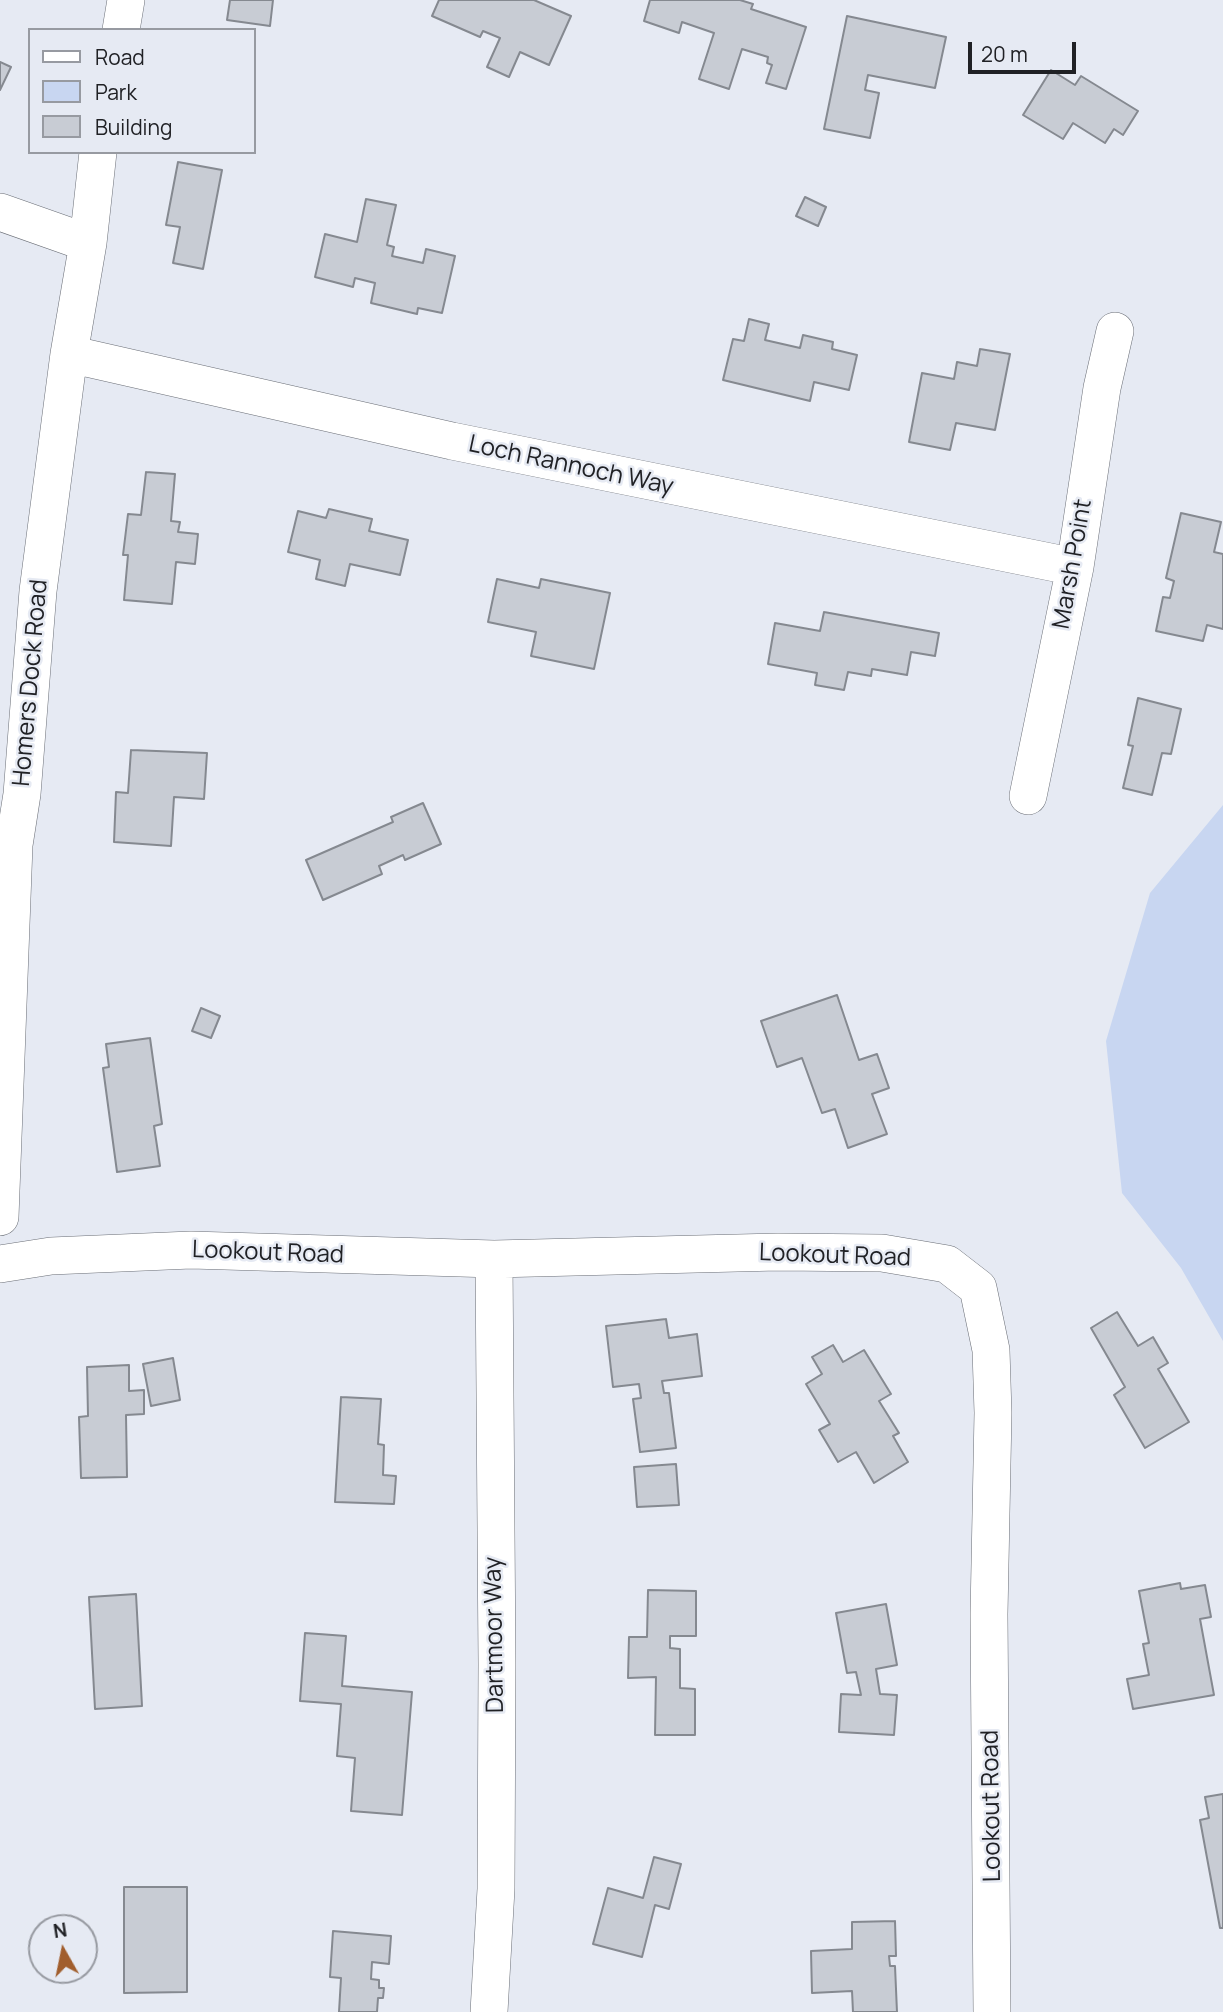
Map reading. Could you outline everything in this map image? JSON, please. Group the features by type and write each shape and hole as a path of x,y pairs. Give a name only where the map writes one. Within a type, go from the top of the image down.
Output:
{"street":[{"path":"121,28 126,0"},
{"name":"Homers Dock Road","path":"0,1217 14,845 22,794 38,591 69,354 88,243 98,154"},
{"path":"0,212 88,243"},
{"name":"Marsh Point","path":"1028,796 1075,567 1102,388 1115,331"},
{"name":"Loch Rannoch Way","path":"69,354 452,441 1075,567"},
{"name":"Lookout Road","path":"0,1265 51,1256 191,1250 494,1259 764,1252 882,1254 947,1265 978,1288 990,1350 993,1413 989,1614 992,2012"},
{"name":"Dartmoor Way","path":"489,2012 496,1889 494,1259"}],"green space":[{"path":"1223,805 1223,1341 1181,1268 1122,1193 1106,1041 1150,893"}],"building":[{"path":"230,0 273,0 270,26 227,20"},
{"path":"439,0 534,0 571,16 549,65 520,52 509,77 487,67 500,38 483,31 480,37 432,16"},
{"path":"650,0 740,0 753,4 751,9 806,27 786,89 766,83 772,65 767,63 768,57 742,49 729,89 699,79 714,33 682,22 679,33 644,21"},
{"path":"847,16 946,37 935,88 868,75 865,90 879,93 870,138 824,129"},
{"path":"0,62 11,67 0,90"},
{"path":"1051,70 1075,85 1081,76 1138,111 1123,135 1114,129 1105,143 1073,123 1063,139 1023,115"},
{"path":"178,162 222,170 203,269 173,263 180,227 166,225"},
{"path":"805,197 826,207 818,226 796,216"},
{"path":"366,199 396,205 387,245 394,247 392,256 423,263 426,249 455,256 442,313 418,308 417,314 371,303 375,283 355,278 353,287 315,277 325,234 357,242"},
{"path":"749,319 769,324 765,340 800,348 803,335 833,342 832,349 857,355 849,390 814,382 810,401 723,380 733,339 744,341"},
{"path":"980,349 1010,354 995,430 956,423 950,450 909,442 922,373 954,379 957,362 977,366"},
{"path":"146,472 175,474 171,521 180,522 178,532 198,534 195,564 176,562 172,604 124,600 128,555 123,555 128,514 141,515"},
{"path":"329,509 372,519 369,531 408,540 400,575 350,564 345,586 316,579 320,560 288,552 298,511 326,518"},
{"path":"1181,513 1221,522 1214,552 1223,554 1223,629 1207,625 1203,641 1156,631 1163,597 1170,598 1174,581 1166,578"},
{"path":"497,579 539,588 541,579 610,593 594,669 531,656 536,632 488,622"},
{"path":"824,612 939,633 935,656 911,652 907,675 872,669 871,676 848,672 844,690 815,685 817,673 768,664 775,623 820,631"},
{"path":"1138,698 1181,709 1171,754 1162,753 1152,795 1123,788 1133,746 1128,745"},
{"path":"131,750 207,753 204,799 174,797 171,846 114,842 116,792 128,793"},
{"path":"423,803 441,844 405,860 403,855 379,866 382,874 323,900 306,860 393,822 391,817"},
{"path":"837,995 859,1060 877,1054 889,1088 872,1094 887,1134 848,1148 835,1109 822,1113 802,1058 777,1067 761,1021"},
{"path":"201,1008 220,1016 211,1038 192,1031"},
{"path":"150,1038 162,1124 154,1126 160,1166 117,1172 103,1068 109,1067 106,1044"},
{"path":"1117,1312 1138,1346 1153,1337 1168,1363 1158,1369 1189,1422 1145,1448 1114,1395 1125,1387 1091,1328"},
{"path":"666,1319 669,1338 697,1334 702,1376 662,1381 664,1393 669,1393 676,1448 640,1452 633,1399 641,1398 639,1384 613,1387 606,1326"},
{"path":"833,1345 843,1362 864,1350 891,1394 879,1401 899,1433 893,1436 908,1462 874,1483 856,1452 838,1462 819,1430 830,1424 806,1384 822,1374 812,1357"},
{"path":"173,1358 180,1400 151,1406 143,1364"},
{"path":"129,1365 129,1391 144,1390 144,1414 126,1415 127,1477 81,1478 79,1417 88,1416 87,1367"},
{"path":"341,1397 381,1399 378,1444 384,1445 383,1475 396,1476 394,1504 335,1502"},
{"path":"676,1464 679,1505 637,1507 634,1467"},
{"path":"1180,1583 1181,1589 1205,1585 1211,1617 1200,1619 1214,1695 1133,1709 1127,1679 1149,1675 1143,1644 1149,1643 1139,1591"},
{"path":"648,1590 696,1591 696,1636 670,1636 670,1648 680,1649 680,1688 695,1689 695,1735 655,1735 656,1677 628,1678 629,1637 647,1637"},
{"path":"136,1594 142,1706 95,1709 89,1597"},
{"path":"886,1604 897,1665 876,1669 880,1694 897,1695 894,1735 839,1732 841,1694 861,1695 856,1672 847,1673 836,1613"},
{"path":"305,1633 346,1636 342,1686 412,1692 402,1815 351,1811 355,1758 337,1756 341,1704 300,1701"},
{"path":"1223,1794 1223,1928 1220,1928 1200,1820 1209,1818 1205,1797"},
{"path":"654,1857 681,1864 669,1909 655,1905 642,1957 593,1944 608,1888 643,1898"},
{"path":"124,1887 187,1887 187,1992 124,1993"},
{"path":"895,1921 896,1956 889,1956 890,1966 895,1966 897,2012 853,2012 852,1991 812,1993 811,1951 852,1949 852,1922"},
{"path":"333,1931 391,1936 389,1964 372,1962 371,1979 379,1980 379,1988 384,1988 383,1998 378,1998 377,2012 339,2012 341,1978 330,1977"}]}
